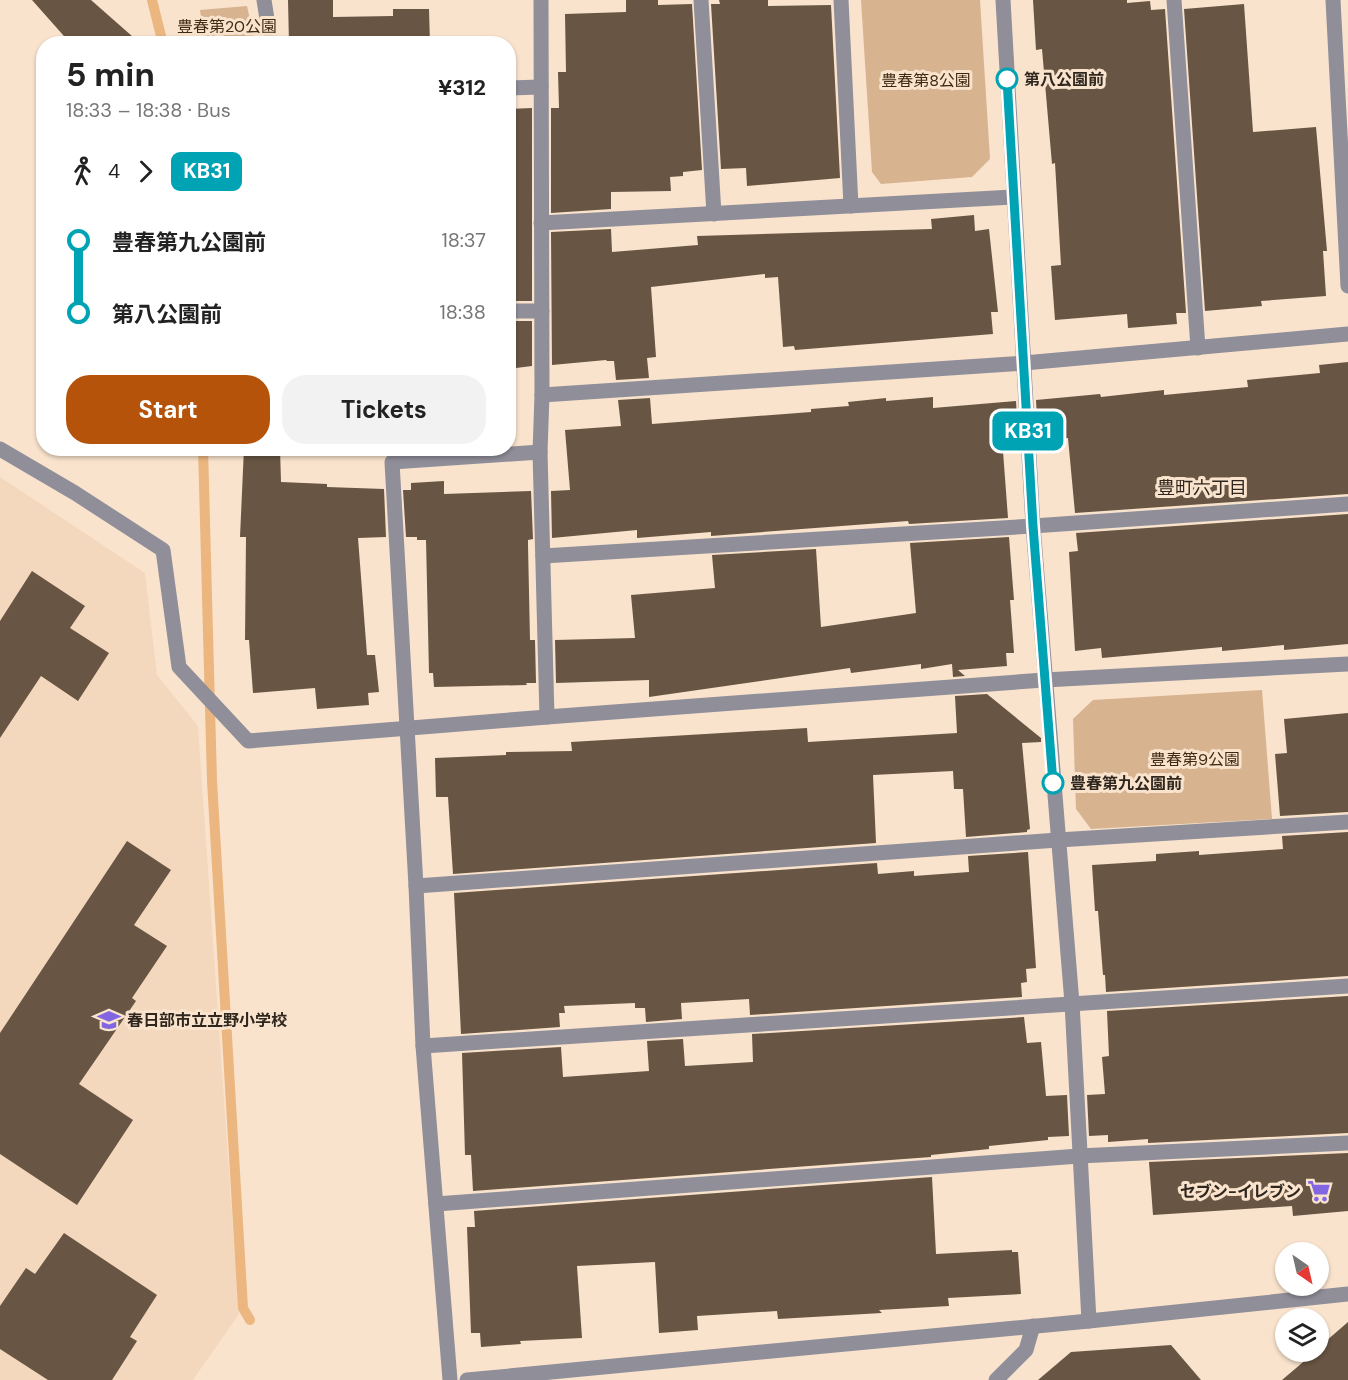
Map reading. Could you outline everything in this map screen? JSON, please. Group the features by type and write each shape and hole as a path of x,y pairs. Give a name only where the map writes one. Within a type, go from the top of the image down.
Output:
{"street":[{"path":"264,0 270,36"},
{"path":"541,0 542,395 540,452 547,717"},
{"path":"701,0 714,214"},
{"path":"841,0 851,206"},
{"path":"1003,0 1033,526 1072,1003 1089,1321"},
{"path":"1173,0 1198,348"},
{"path":"1334,0 1348,286"},
{"path":"516,88 541,87"},
{"path":"541,223 1013,197"},
{"path":"516,311 542,311"},
{"path":"542,395 1024,363 1348,334"},
{"path":"0,449 75,493 163,550 179,667 248,741 1044,680 1348,664"},
{"path":"516,454 540,452"},
{"path":"450,1380 423,1046 392,462 481,456"},
{"path":"543,556 1348,504"},
{"path":"416,886 1058,840 1348,822"},
{"path":"423,1046 1348,986"},
{"path":"436,1204 1079,1156 1348,1143"},
{"path":"467,1380 1348,1294"},
{"path":"996,1380 1026,1350 1033,1326"}],"shaded area":[{"name":"春日部市立立野小学校","path":"0,477 145,573 157,675 198,726 239,1314 193,1380 0,1380"}],"green space":[{"name":"豊春第8公園","path":"861,0 980,0 990,159 972,177 881,184 872,172"},
{"name":"豊春第20公園","path":"247,6 253,36 204,36 200,10"},
{"name":"豊春第9公園","path":"1262,690 1272,819 1091,829 1076,809 1073,719 1093,700"}],"building":[{"path":"32,0 91,0 132,36 64,36"},
{"path":"288,0 333,0 333,17 393,16 393,9 429,9 430,36 289,36"},
{"path":"626,0 658,0 658,5 692,4 702,170 683,172 683,176 670,177 671,191 611,192 611,209 551,213 551,108 559,108 558,72 566,72 565,14 626,12"},
{"path":"719,0 768,0 768,6 831,5 840,178 747,186 746,168 721,169 711,4 720,4"},
{"path":"1033,0 1127,0 1127,3 1150,1 1151,10 1165,9 1186,313 1176,313 1177,324 1128,328 1127,314 1055,320 1051,266 1061,265 1055,163 1052,164 1042,49 1036,50"},
{"path":"1244,4 1253,132 1316,127 1327,251 1323,251 1326,296 1261,301 1262,306 1205,311 1184,9"},
{"path":"532,108 532,301 516,301 516,109"},
{"path":"974,215 975,231 989,229 998,312 991,312 993,334 795,350 794,346 783,347 778,277 765,278 765,274 651,287 656,357 647,358 649,378 616,380 614,361 552,365 551,232 611,229 612,252 698,245 697,236 932,229 931,219"},
{"path":"516,321 532,321 532,366 516,368"},
{"path":"1348,362 1348,494 1075,513 1068,438 1060,439 1059,434 1038,436 1036,400 1100,394 1101,397 1164,390 1164,395 1248,387 1247,380 1320,373 1319,365"},
{"path":"933,397 933,408 1016,401 1018,437 1002,438 1008,518 909,524 908,521 711,536 711,532 637,538 637,530 552,538 551,491 570,490 565,430 621,426 618,400 650,398 652,424 811,412 811,409 849,406 848,402 886,398 886,401"},
{"path":"244,456 280,456 281,482 327,484 327,487 384,489 386,537 358,538 367,655 375,655 379,692 368,693 369,705 317,709 315,688 253,693 249,640 245,640 246,537 240,537"},
{"path":"444,481 444,494 531,491 533,539 528,540 530,640 535,640 536,683 434,687 433,673 429,673 426,540 406,537 403,490 411,490 411,483"},
{"path":"1348,514 1348,644 1284,650 1284,645 1222,651 1222,647 1102,658 1101,648 1075,651 1069,552 1078,551 1076,533"},
{"path":"1009,537 1014,600 1010,600 1014,653 1006,653 1007,666 958,670 965,676 953,677 952,664 921,669 921,664 851,673 850,668 649,697 649,680 556,683 555,640 635,638 631,595 715,588 712,555 816,549 821,627 916,613 910,543"},
{"path":"32,571 85,606 70,628 109,653 78,701 41,676 0,738 0,621"},
{"path":"987,694 1041,738 1041,742 1022,743 1030,829 1027,832 966,837 963,789 954,789 953,771 873,775 876,843 453,874 448,797 436,797 435,758 506,755 506,752 572,751 571,742 807,728 808,742 957,733 955,696"},
{"path":"1348,713 1348,812 1280,816 1275,754 1287,753 1284,719"},
{"path":"1348,832 1348,976 1106,992 1098,911 1095,911 1092,865 1156,861 1156,854 1199,851 1199,855 1283,849 1282,836"},
{"path":"127,841 171,870 134,925 167,946 132,998 136,1001 79,1084 133,1120 77,1205 0,1154 0,1033"},
{"path":"1028,852 1036,968 1026,969 1027,982 1021,983 1022,997 750,1015 749,999 681,1003 682,1019 646,1022 645,1008 635,1008 635,1003 564,1006 565,1013 559,1013 560,1027 461,1034 454,893 877,863 878,874 914,871 914,876 969,872 968,856"},
{"path":"1348,996 1348,1133 1148,1143 1148,1139 1108,1142 1108,1135 1089,1136 1087,1095 1105,1094 1102,1057 1109,1056 1107,1011"},
{"path":"1024,1017 1027,1043 1041,1042 1046,1096 1067,1095 1069,1136 1048,1137 1048,1140 989,1146 989,1149 931,1155 931,1157 473,1191 471,1155 465,1155 462,1053 561,1047 563,1077 649,1071 647,1041 683,1039 685,1066 753,1062 752,1034"},
{"path":"1348,1153 1348,1211 1293,1216 1292,1206 1153,1215 1149,1162"},
{"path":"932,1177 936,1254 1012,1250 1012,1252 1018,1252 1021,1294 948,1298 949,1306 879,1310 882,1313 778,1319 777,1311 697,1316 698,1330 659,1333 655,1262 577,1266 582,1338 520,1341 521,1344 481,1347 480,1333 471,1333 467,1227 475,1227 474,1211"},
{"path":"64,1233 157,1295 130,1337 137,1341 112,1380 48,1380 0,1349 0,1306 26,1268 35,1274"},
{"path":"1348,1322 1348,1380 1282,1380 1303,1362 1329,1362 1329,1338"},
{"path":"1171,1345 1201,1380 1038,1380 1071,1352"}],"waterway":[{"path":"152,0 161,36"},
{"path":"203,456 212,781 243,1308 250,1320"}],"bus line":[{"name":"KB31","path":"1007,79 1033,526 1053,783"}],"place":[{"name":"第八公園前","path":"1007,79"},
{"name":"豊春第九公園前","path":"1053,783"},
{"name":"春日部市立立野小学校","path":"109,1020"},
{"name":"セブン-イレブン","path":"1319,1191"}],"district":[{"name":"豊町六丁目","path":"1202,488"}]}
